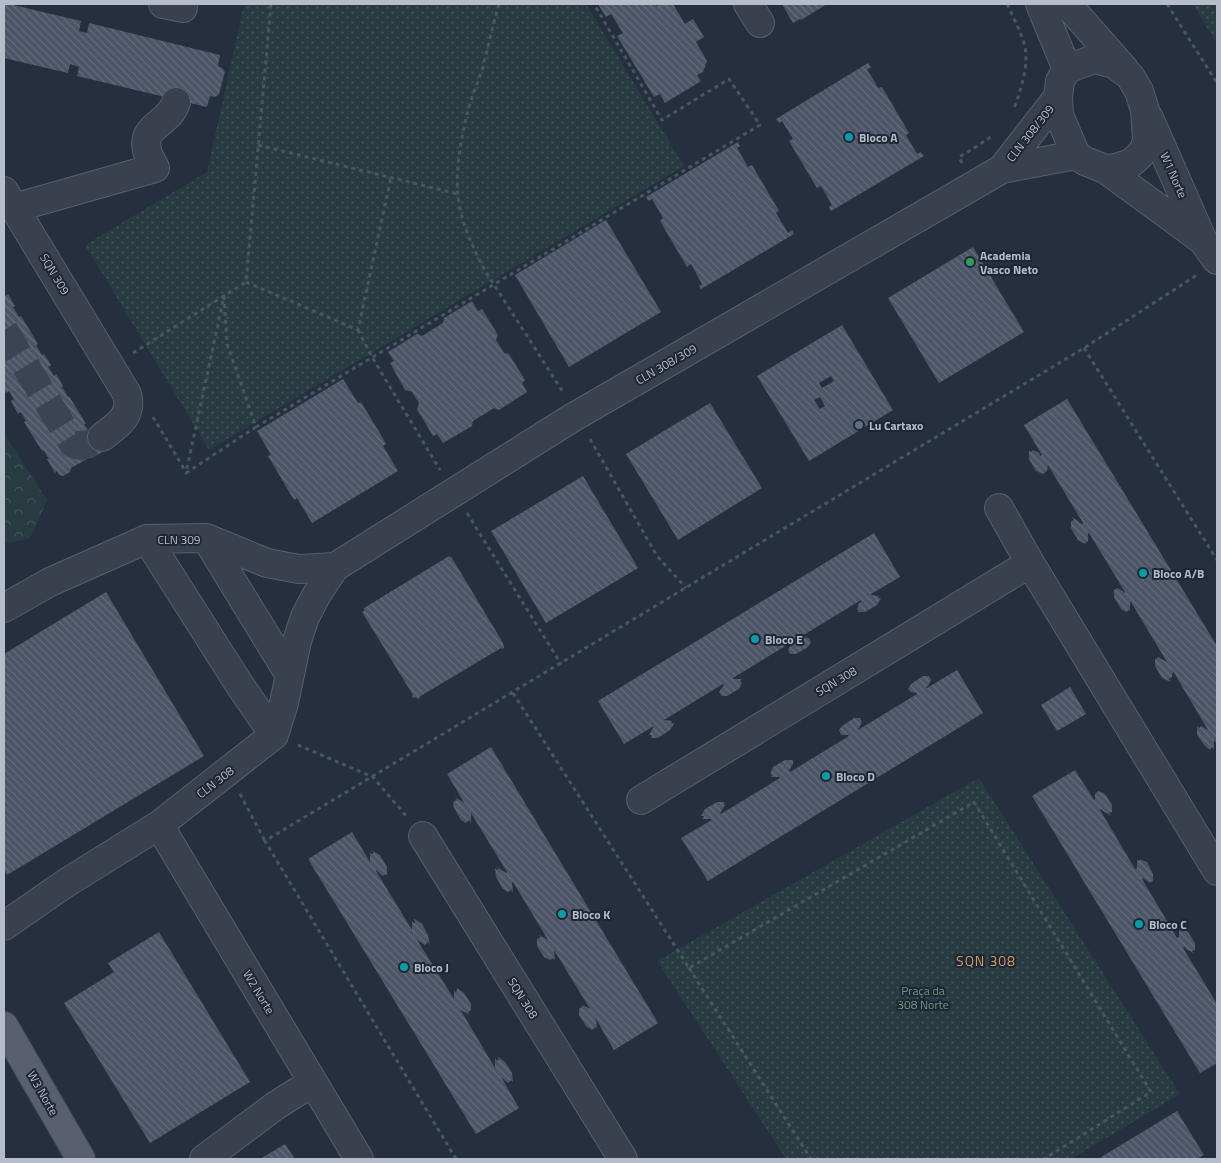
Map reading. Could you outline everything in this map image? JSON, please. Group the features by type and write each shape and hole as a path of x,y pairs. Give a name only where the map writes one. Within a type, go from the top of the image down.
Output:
{"main road":[{"name":"W3 Norte","path":"4,1026 81,1159"}],"street":[{"path":"1040,4 1067,69"},
{"path":"1068,4 1130,76 1139,91 1145,110 1147,139 1145,148 1131,163 1105,169 1076,155 1059,115 1058,97 1060,81 1067,69 1094,59 1114,64 1130,76"},
{"name":"CLN 308/309","path":"1002,169 1058,97"},
{"path":"9,199 155,168 147,151 146,138 148,133 172,112 176,102"},
{"name":"W1 Norte","path":"1145,110 1207,258"},
{"name":"CLN 308/309","path":"335,567 578,415 1002,169 1076,155"},
{"name":"W1 Norte","path":"1105,169 1207,258"},
{"name":"SQN 309","path":"9,199 127,394 128,412 114,428 102,437"},
{"path":"999,508 1030,563 1217,872"},
{"path":"206,538 289,674"},
{"name":"CLN 309","path":"4,608 50,582 147,539 206,538 267,564 299,569 335,567"},
{"path":"147,539 239,684 274,735"},
{"name":"SQN 308","path":"641,800 1030,563"},
{"path":"274,735 284,703 297,641 305,617 317,594 335,567"},
{"name":"CLN 308","path":"4,926 66,883 159,826 274,735"},
{"name":"W2 Norte","path":"159,826 359,1159"},
{"name":"SQN 308","path":"423,836 623,1159"},
{"path":"204,1159 275,1106 313,1082"}],"path":[{"path":"246,282 271,4"},
{"path":"499,4 463,130 458,174 458,194 463,221 474,249 493,284 578,415"},
{"path":"224,296 186,473 256,426 760,125 729,79 662,120 594,4"},
{"path":"1008,4 1025,45 1025,66 1020,91 1013,110"},
{"path":"1167,4 1217,83"},
{"path":"975,185 959,157 990,138 997,131"},
{"path":"258,145 458,194"},
{"path":"358,330 391,178"},
{"path":"265,841 1084,348 1207,258"},
{"path":"109,362 246,282"},
{"path":"246,282 358,330 372,357 454,493 561,664"},
{"path":"224,296 227,344 256,426"},
{"path":"1084,348 1217,560"},
{"path":"595,448 657,556 686,588"},
{"path":"513,693 811,1159"},
{"path":"274,735 373,777 423,836"},
{"path":"228,771 265,841 456,1159"},
{"path":"689,968 974,802 1151,1092 1044,1159"}],"green space":[{"path":"244,4 586,4 684,166 209,450 85,245 207,172"},
{"path":"1193,4 1217,4 1217,44"},
{"path":"4,433 47,500 34,531 28,539 7,543 4,542"},
{"name":"Praça da 308 Norte","path":"979,778 1180,1094 1071,1159 786,1159 657,961"}],"building":[{"path":"4,4 81,21 79,31 87,33 89,23 220,55 218,66 225,72 219,94 214,97 210,96 207,107 77,76 79,67 70,64 68,73 4,58"},
{"path":"598,4 655,4 657,6 673,4 685,24 693,19 704,37 696,42 707,61 703,72 697,75 701,81 665,103 660,94 654,97 617,36 623,33 611,14 606,17"},
{"path":"782,4 827,4 793,23"},
{"name":"Bloco A","path":"868,63 871,67 867,70 878,88 882,87 909,133 906,135 917,154 921,152 924,156 831,211 829,207 832,205 821,186 817,188 789,141 793,139 782,121 779,123 776,119"},
{"path":"738,142 740,146 737,148 748,167 752,165 779,211 776,213 788,233 792,230 794,234 701,289 699,286 702,284 691,264 687,267 660,221 663,218 652,199 648,201 646,197"},
{"path":"606,220 661,312 569,367 515,275"},
{"path":"973,247 1024,332 939,383 888,298"},
{"path":"4,294 5,296 8,294 15,306 13,307 19,317 21,316 38,344 36,345 42,355 44,354 51,365 48,367 54,376 56,374 101,450 101,453 71,468 70,472 63,476 59,475 57,471 55,473 47,459 49,459 24,422 26,421 21,412 18,414 11,401 14,399 9,391 6,393 4,389"},
{"path":"472,301 478,311 482,309 498,335 496,340 504,353 509,354 525,380 522,383 527,392 499,410 494,408 473,421 472,426 443,443 437,434 433,436 417,409 419,403 412,392 405,390 390,363 394,361 388,352 417,334 422,336 443,323 444,318"},
{"path":"842,325 893,410 809,461 757,376","holes":["831,376 834,381 822,388 819,383","820,397 825,406 820,409 814,400"]},
{"path":"343,379 358,403 361,402 378,430 386,444 383,446 398,471 312,523 297,498 294,500 268,456 271,455 257,431"},
{"name":"Bloco A/B","path":"1067,399 1217,646 1217,744 1214,740 1214,749 1212,747 1210,750 1205,746 1197,735 1197,726 1208,730 1173,671 1172,677 1169,679 1171,682 1162,678 1155,666 1155,660 1158,657 1167,662 1131,602 1130,611 1126,612 1121,609 1114,597 1114,589 1117,588 1125,592 1089,533 1088,543 1087,541 1085,544 1078,540 1071,528 1071,521 1074,520 1072,517 1083,523 1048,465 1047,471 1043,474 1036,471 1029,459 1029,451 1033,450 1039,453 1040,456 1042,455 1024,425"},
{"path":"710,403 762,488 678,540 626,454"},
{"path":"583,476 638,568 546,623 491,531"},
{"name":"Bloco E","path":"874,533 900,577 871,594 881,598 877,605 865,612 857,612 859,611 857,609 861,600 802,636 809,638 811,642 808,647 796,654 790,654 788,650 792,642 733,678 742,679 739,689 727,696 722,696 719,692 723,684 664,720 673,721 671,722 672,724 675,722 670,730 658,738 650,738 652,736 649,735 654,726 624,744 598,701"},
{"path":"449,556 503,643 504,648 501,648 420,698 413,698 413,695 362,612 364,608"},
{"path":"106,592 204,756 7,875 4,870 4,654"},
{"name":"Bloco D","path":"957,670 983,713 708,881 681,838 712,820 702,819 704,817 701,816 705,809 717,802 724,802 724,805 727,802 721,814 780,778 771,777 772,775 770,774 773,767 785,760 793,760 793,763 795,760 790,772 849,736 841,735 839,730 854,718 860,718 862,722 858,730 917,694 908,689 911,684 923,676 929,676 931,680 927,688"},
{"path":"1070,687 1086,714 1057,731 1041,705"},
{"name":"Bloco K","path":"491,747 658,1023 614,1050 596,1019 597,1029 595,1027 592,1030 586,1026 579,1015 579,1009 583,1006 581,1004 590,1009 554,950 555,960 553,958 550,960 544,957 537,946 537,939 541,937 538,934 548,940 513,882 513,892 503,889 496,877 495,868 499,869 496,866 507,872 471,813 471,823 469,820 466,823 461,820 454,808 453,802 457,800 455,797 465,804 447,774"},
{"name":"Bloco C","path":"1075,770 1094,800 1095,794 1098,791 1105,794 1112,805 1112,812 1109,813 1111,816 1100,810 1135,869 1137,868 1137,860 1147,862 1153,874 1153,882 1150,883 1142,879 1177,938 1179,937 1179,931 1182,930 1180,927 1188,932 1195,943 1195,951 1192,951 1194,953 1185,947 1183,948 1217,1004 1217,1063 1200,1073 1032,796"},
{"name":"Bloco J","path":"352,832 370,862 370,852 371,854 374,853 371,850 380,855 387,867 387,875 383,876 376,871 412,930 412,921 415,922 413,918 422,924 428,935 430,945 428,942 425,945 417,940 454,999 454,989 455,992 457,988 464,993 471,1004 471,1010 468,1012 470,1015 460,1009 495,1068 495,1058 497,1061 499,1059 497,1056 505,1062 512,1073 513,1082 511,1080 508,1083 501,1077 519,1108 476,1134 308,859"},
{"path":"159,932 250,1082 150,1143 64,1003 114,972 108,963"},
{"path":"1177,1111 1204,1155 1196,1159 1098,1159"},
{"path":"285,1144 295,1159 260,1159"}],"tunnel":[{"path":"4,330 73,444 82,446 99,440 102,437"}],"place":[{"name":"Bloco A","path":"849,137"},
{"name":"Academia Vasco Neto","path":"970,262"},
{"name":"Lu Cartaxo","path":"859,425"},
{"name":"Bloco A/B","path":"1143,573"},
{"name":"Bloco E","path":"755,639"},
{"name":"Bloco D","path":"826,776"},
{"name":"Bloco K","path":"562,914"},
{"name":"Bloco C","path":"1139,924"},
{"name":"Bloco J","path":"404,967"}],"district":[{"name":"SQN 308","path":"986,960"}]}
